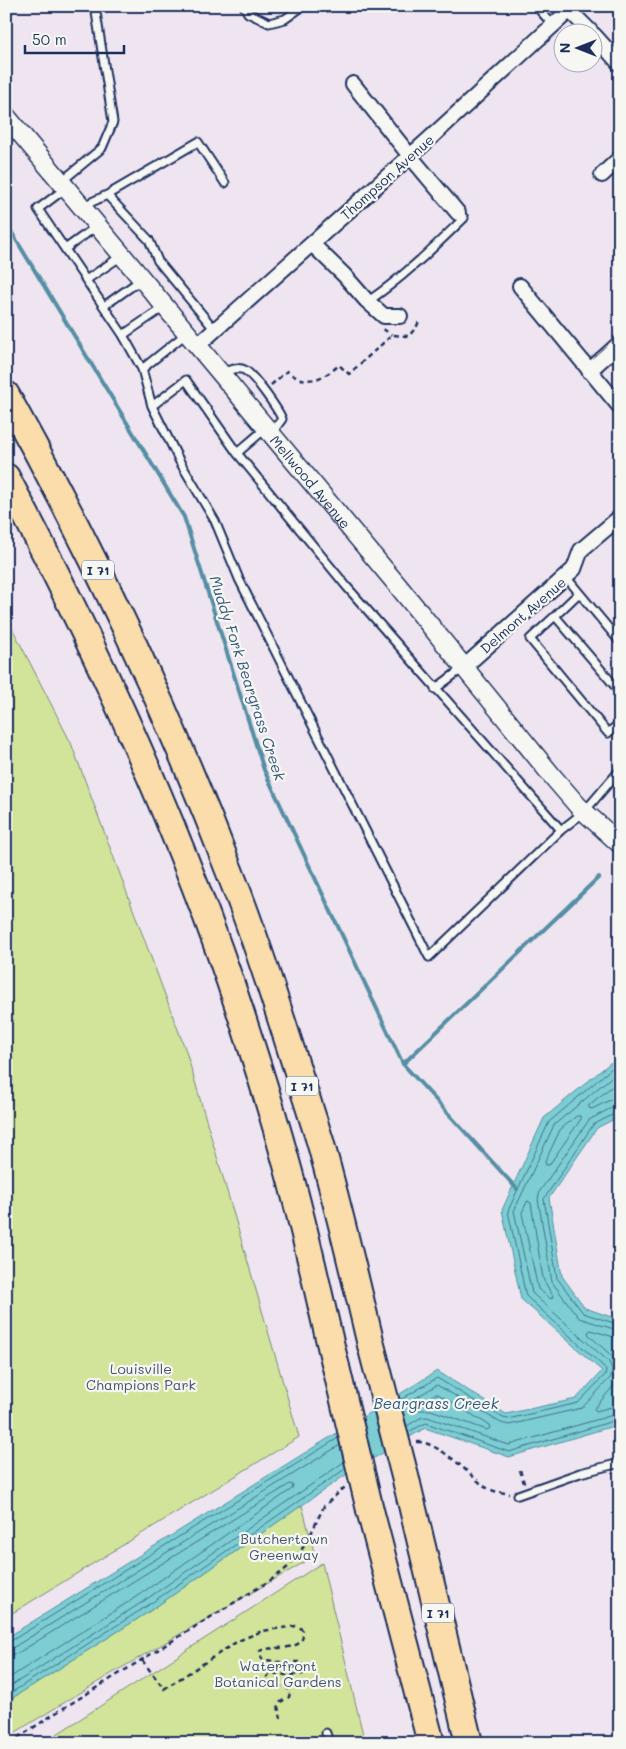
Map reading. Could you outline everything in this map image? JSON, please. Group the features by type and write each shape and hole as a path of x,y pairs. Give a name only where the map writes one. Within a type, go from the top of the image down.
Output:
{"highway":[{"name":"I 71","path":"6,395 120,613 214,832 235,884 271,986 319,1138 343,1224 469,1743"},
{"name":"I 71","path":"6,477 82,625 151,778 213,933 240,1011 295,1195 370,1510 431,1743"}],"street":[{"name":"Thompson Avenue","path":"193,339 214,330 572,9"},
{"path":"572,9 582,22"},
{"path":"604,47 620,64"},
{"path":"353,84 458,213"},
{"name":"Mellwood Avenue","path":"6,116 65,184 399,587 553,777 584,812 620,844"},
{"path":"602,175 620,158"},
{"path":"312,244 344,275 367,302 384,316 400,316"},
{"path":"520,286 620,407"},
{"path":"589,371 620,343"},
{"name":"Delmont Avenue","path":"464,667 574,570 581,550 620,517"}],"lane":[{"path":"96,6 113,122 102,148 38,209 123,335 142,369 152,406 180,462 215,521 239,579 429,957 561,830 584,812 620,770"},
{"path":"244,6 248,13 269,23 284,19 303,6"},
{"path":"536,6 553,26"},
{"path":"82,206 107,195 198,142 225,183"},
{"path":"107,195 149,240 158,261 214,330"},
{"path":"367,302 388,288 464,218 458,213"},
{"path":"65,249 98,225"},
{"path":"86,280 123,255"},
{"path":"104,306 143,279"},
{"path":"123,335 165,306"},
{"path":"142,369 193,339"},
{"path":"152,406 186,380 237,453 347,587 435,690 561,830"},
{"path":"237,453 269,430"},
{"path":"566,577 620,642"},
{"path":"579,593 530,639 608,733 620,723"},
{"path":"554,616 620,692"},
{"path":"435,690 464,667"},
{"path":"518,1495 580,1473 620,1463"},
{"path":"326,1733 329,1743"}],"path":[{"path":"270,386 287,371 298,378 305,380 315,379 328,375 339,365 350,374 392,335 409,336 420,319"},
{"path":"415,1442 422,1442 440,1450 485,1487 494,1491 518,1495"},
{"path":"10,1743 254,1591 288,1567 308,1540 324,1506 349,1484"},
{"path":"142,1660 164,1689 230,1645 246,1637 262,1631 296,1626 301,1628 303,1631 302,1639 293,1646 278,1649 262,1649 260,1654 262,1659 277,1662 300,1662 305,1667 303,1674 271,1673 267,1677 269,1682 287,1687 290,1692 289,1698 279,1703 278,1707 281,1718"}],"green space":[{"name":"Louisville Champions Park","path":"6,616 71,743 186,1051 299,1437 6,1617"},
{"name":"Butchertown Greenway","path":"302,1505 315,1556 111,1674 6,1738 6,1702 147,1613"},
{"name":"Waterfront Botanical Gardens","path":"322,1563 365,1743 43,1743"}],"water":[{"name":"Beargrass Creek","path":"620,1061 620,1116 597,1128 549,1198 562,1276 585,1308 620,1320 620,1424 509,1457 425,1428 347,1474 147,1613 6,1702 6,1638 437,1371 506,1414 576,1399 602,1371 521,1299 502,1210 544,1118 610,1063"}],"waterway":[{"name":"Muddy Fork Beargrass Creek","path":"6,223 184,517 264,770 403,1064 517,1189"},
{"path":"403,1064 599,877"}]}
